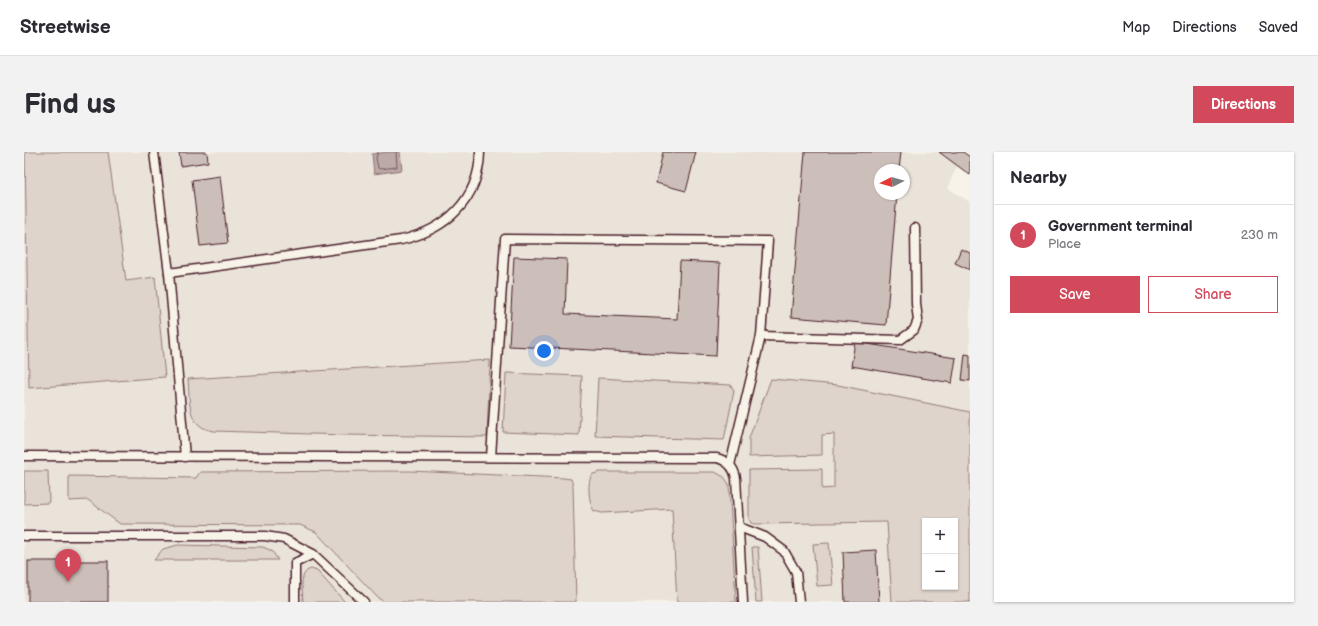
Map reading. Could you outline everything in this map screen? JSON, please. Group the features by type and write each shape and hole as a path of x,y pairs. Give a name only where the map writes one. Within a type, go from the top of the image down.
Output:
{"lane":[{"path":"154,152 169,273 185,457"},
{"path":"169,273 416,237 444,222 457,211 466,199 474,184 480,166 480,152"},
{"path":"761,336 900,340 908,336 914,330 918,320 916,304 915,228"},
{"path":"491,457 505,239 768,241 761,336 730,465"},
{"path":"24,456 712,457 722,459 733,469 736,478 743,602"},
{"path":"738,527 765,537 784,551 796,572 799,602"},
{"path":"24,536 265,536 284,539 313,554 364,602"},
{"path":"295,602 295,563 313,554"}],"shaded area":[{"path":"24,152 964,152 947,188 970,202 970,602 24,602"},
{"path":"25,152 108,152 126,281 155,277 165,377 29,388"},
{"path":"490,360 487,437 214,431 205,429 198,424 191,412 188,379"},
{"path":"506,373 582,376 579,435 503,432"},
{"path":"598,378 731,385 734,391 724,440 595,436"},
{"path":"771,379 838,385 970,412 970,602 892,602 887,522 751,523 749,519 749,470 822,469 822,489 834,488 834,434 822,435 822,455 749,457 749,438"},
{"path":"24,471 48,471 49,503 24,504"},
{"path":"410,471 571,479 573,486 576,602 384,602 378,598 316,532 300,525 120,524 88,500 69,501 69,476 196,478 200,472"},
{"path":"600,472 715,472 724,477 729,484 736,602 677,602 672,509 602,513 594,511 590,498 589,486 593,474"},
{"path":"829,543 833,585 817,586 813,544"},
{"path":"178,545 263,547 272,551 278,560 154,560 163,549"},
{"path":"752,547 758,547 762,602 756,602"},
{"path":"311,569 317,571 345,602 303,602 303,578 304,574"}],"water":[{"path":"400,152 402,170 374,174 372,154"}],"building":[{"path":"179,152 207,152 208,162 181,166"},
{"path":"663,152 696,152 686,191 656,183"},
{"path":"805,152 901,152 900,164 874,164 874,200 896,200 886,325 791,317"},
{"path":"939,152 963,152 970,157 970,175"},
{"path":"220,176 228,243 200,246 192,180"},
{"path":"961,249 970,253 970,270 955,263"},
{"path":"514,257 567,259 565,314 677,319 680,261 720,263 716,356 509,346"},
{"path":"855,342 956,358 952,383 851,366"},
{"path":"965,354 970,355 970,381 962,380"},
{"path":"876,550 879,602 845,602 843,552"},
{"path":"28,561 108,561 108,602 28,602"}],"place":[{"name":"Government terminal","path":"68,582"}]}
